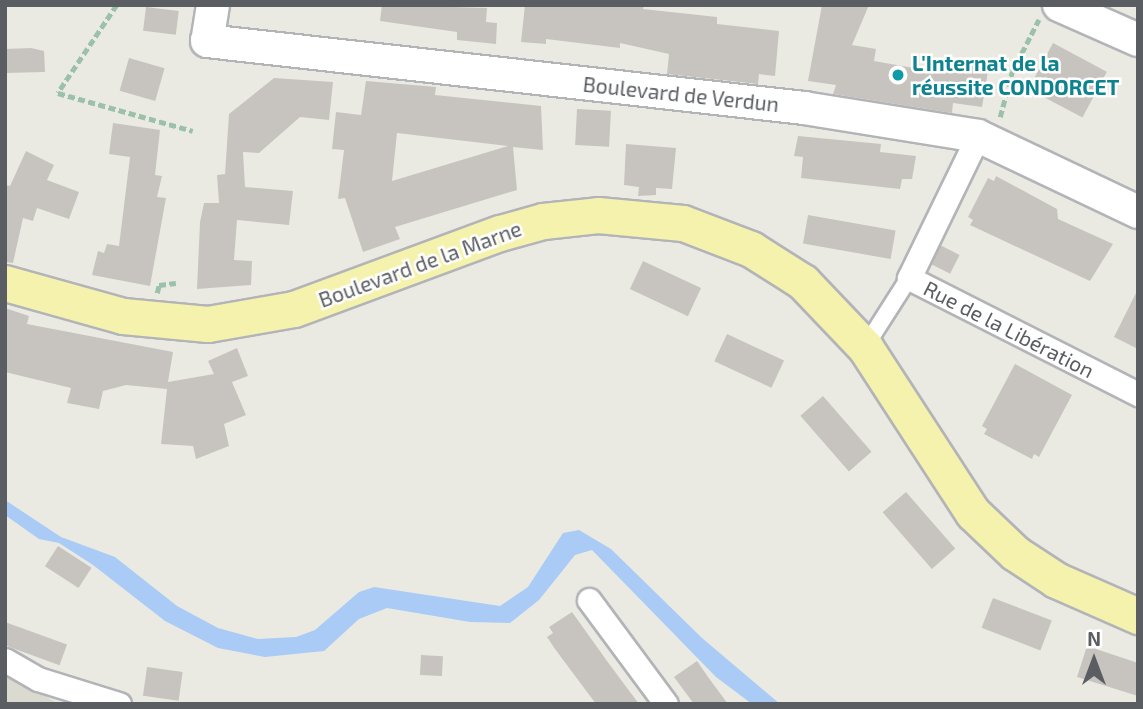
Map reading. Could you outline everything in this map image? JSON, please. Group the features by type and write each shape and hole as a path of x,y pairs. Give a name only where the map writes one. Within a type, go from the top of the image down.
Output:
{"main road":[{"name":"Boulevard de Verdun","path":"213,5 207,41 804,108 986,138 1138,212"},
{"path":"1050,11 1132,34"},
{"name":"Boulevard de la Marne","path":"5,283 123,316 208,324 294,309 500,233 543,221 598,215 644,216 683,223 751,249 803,282 865,346 974,513 1015,553 1056,580 1138,616"}],"street":[{"name":"Rue de la Libération","path":"986,138 909,278 1138,394"},
{"path":"865,346 909,278"},
{"path":"589,600 666,704"},
{"path":"5,660 38,679 119,704"}],"path":[{"path":"117,5 58,93 193,131"},
{"path":"986,138 1012,72 1050,11"}],"shaded area":[{"path":"5,671 58,704 5,704"}],"water":[{"path":"5,500 61,537 115,557 177,606 218,628 258,639 296,637 315,630 359,592 374,587 500,606 528,587 563,533 579,530 611,549 702,638 780,704 752,704 716,677 592,550 575,555 539,600 510,623 470,622 387,608 359,619 324,651 265,657 218,648 165,621 93,565 59,543 39,539 5,515"}],"building":[{"path":"382,5 487,8 486,22 497,23 496,44 457,40 457,32 380,21"},
{"path":"525,5 644,5 643,9 717,17 717,24 779,31 775,76 759,74 758,84 667,74 669,54 620,43 620,48 546,39 546,44 521,42"},
{"name":"L'Internat de la réussite CONDORCET","path":"822,5 869,5 852,45 876,49 874,61 925,70 927,57 989,65 982,107 953,103 952,113 833,94 836,85 808,81"},
{"path":"146,7 179,11 176,35 143,31"},
{"path":"1053,43 1107,72 1082,118 1029,89"},
{"path":"31,48 44,51 45,72 5,73 5,49"},
{"path":"129,58 165,68 155,101 120,91"},
{"path":"274,78 333,82 329,120 300,117 259,153 243,152 245,187 293,191 289,225 237,220 234,260 252,261 251,285 197,289 200,222 204,203 219,203 217,175 225,174 229,114"},
{"path":"366,81 436,87 435,95 541,106 543,150 513,147 517,190 395,227 400,239 363,252 345,198 338,199 344,150 332,149 336,112 361,115","holes":["397,133 508,146 392,181"]},
{"path":"577,109 611,111 609,147 575,145"},
{"path":"113,123 160,130 155,175 162,176 157,197 166,198 150,286 92,275 98,251 104,253 107,244 119,246 130,157 109,154"},
{"path":"798,136 881,144 880,152 916,156 912,179 902,179 900,189 801,178 803,157 794,156"},
{"path":"626,144 676,148 672,189 656,188 656,195 638,196 639,187 624,185"},
{"path":"26,151 54,165 47,180 79,192 69,219 37,208 33,221 23,218 13,263 5,262 5,185 10,186"},
{"path":"996,176 1057,209 1058,219 1113,244 1090,281 970,225 973,220 968,217 988,178 994,181"},
{"path":"808,215 896,230 891,259 803,244"},
{"path":"940,245 960,255 950,274 930,264"},
{"path":"643,261 701,288 688,316 630,289"},
{"path":"1138,289 1138,349 1114,337"},
{"path":"5,308 29,316 27,324 173,352 168,382 214,374 208,361 237,348 248,376 232,382 246,415 224,424 229,446 196,459 193,446 161,444 167,389 126,385 103,391 99,409 67,403 71,388 5,372"},
{"path":"727,334 784,361 771,388 714,361"},
{"path":"1015,364 1072,395 1039,457 1034,454 1032,459 984,434 987,429 982,426"},
{"path":"823,396 872,452 849,472 800,416"},
{"path":"906,492 955,549 932,569 883,512"},
{"path":"58,546 92,568 78,588 45,566"},
{"path":"993,598 1052,621 1040,650 982,628"},
{"path":"572,612 639,704 596,704 555,649 547,637 553,633 549,627"},
{"path":"5,622 67,645 59,665 5,645"},
{"path":"1087,646 1138,663 1138,696 1077,677"},
{"path":"421,655 443,656 442,676 420,675"},
{"path":"697,661 728,704 694,704 674,677"},
{"path":"147,667 183,672 179,701 143,696"}],"place":[{"name":"L'Internat de la réussite CONDORCET","path":"898,75"}]}
